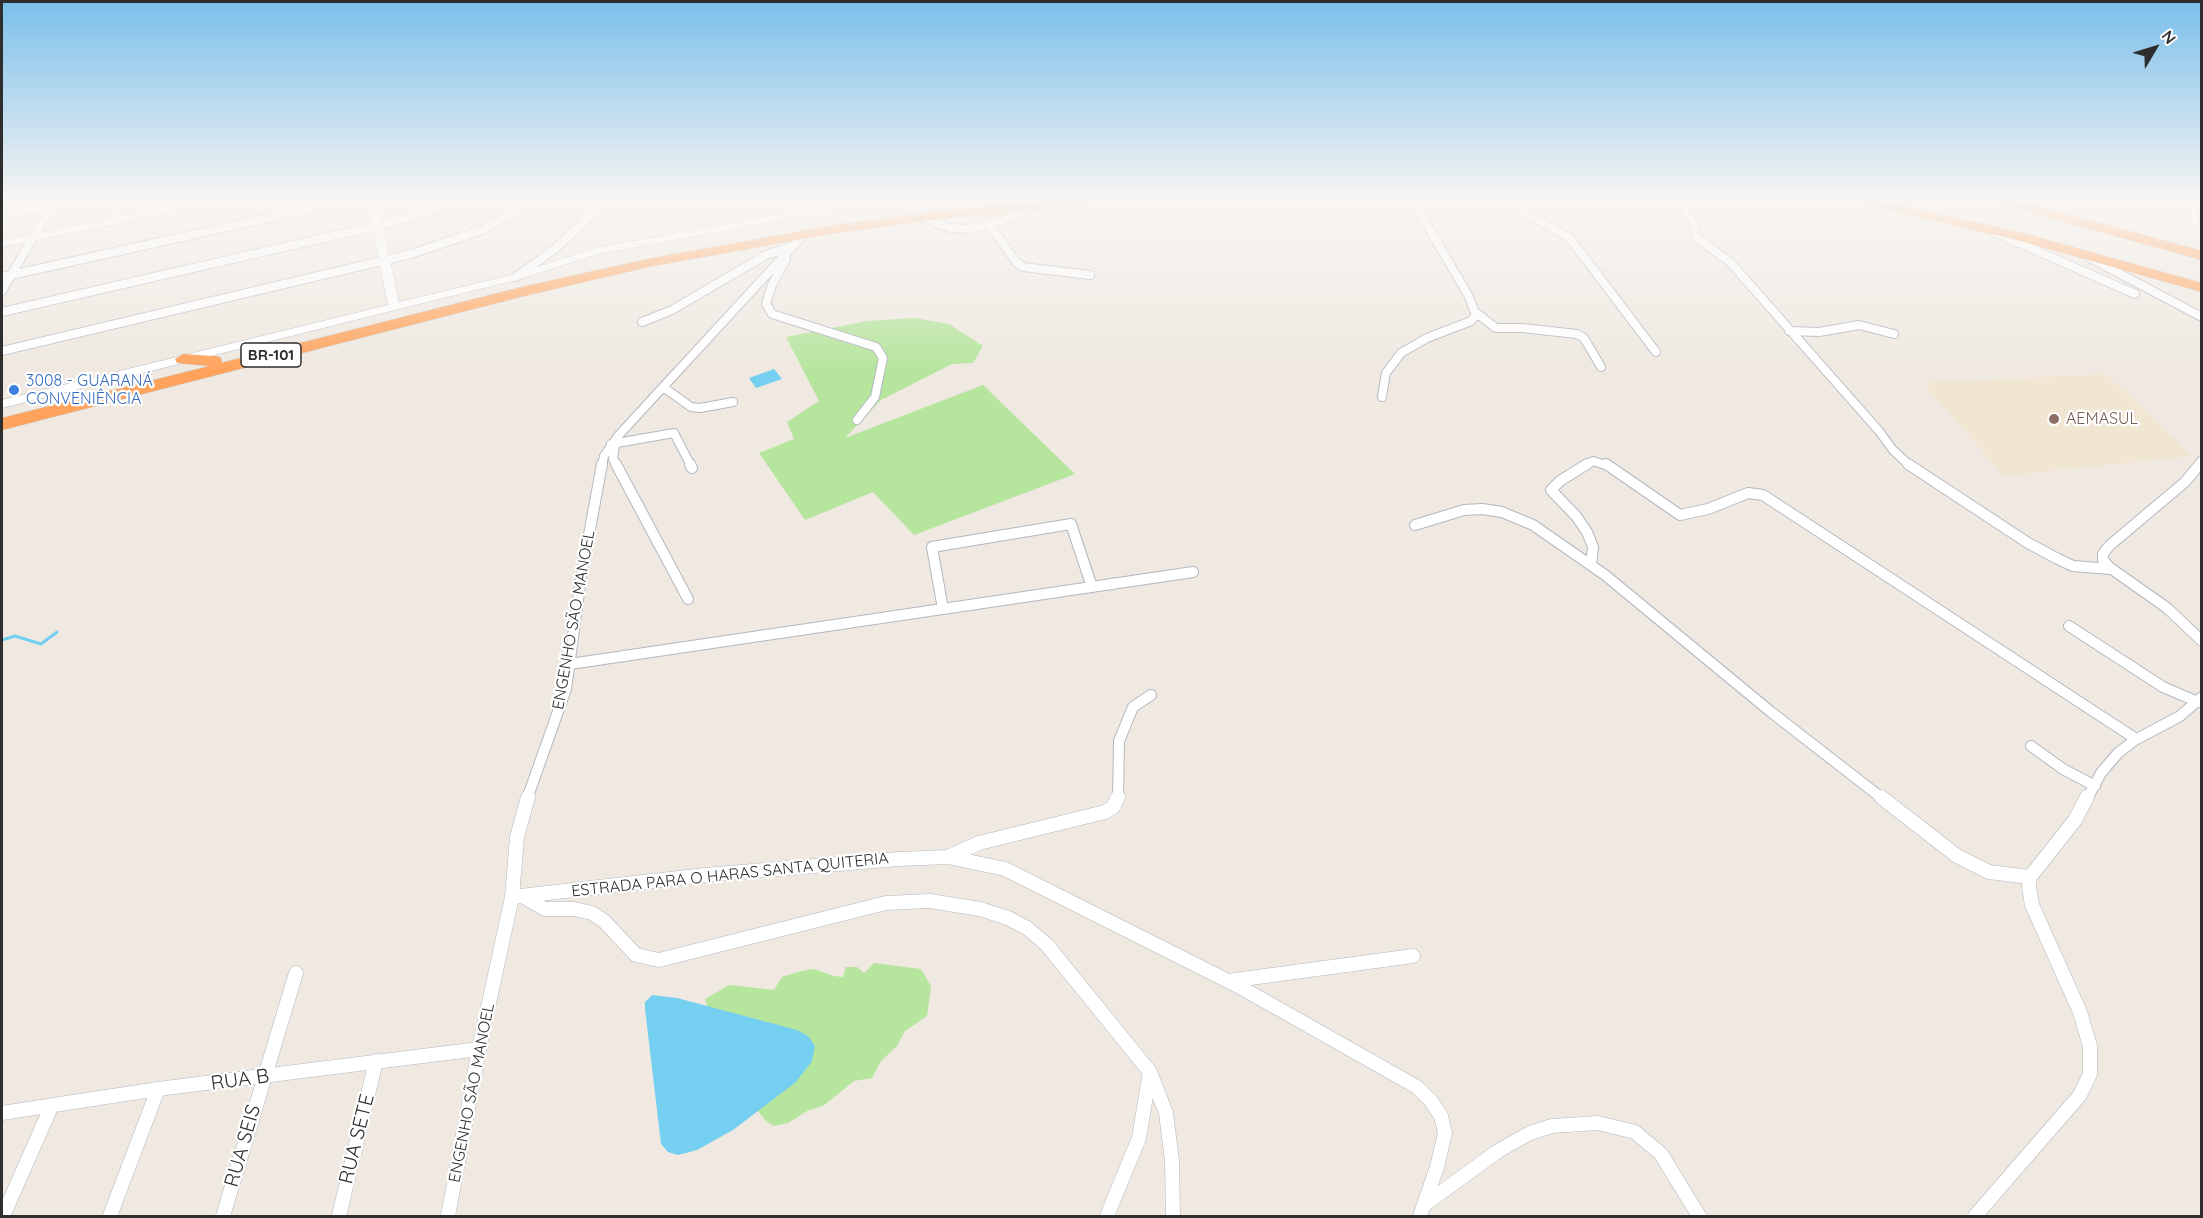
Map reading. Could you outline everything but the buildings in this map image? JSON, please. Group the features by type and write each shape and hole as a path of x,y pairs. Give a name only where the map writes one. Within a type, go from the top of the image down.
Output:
{"highway":[{"name":"BR-101","path":"2,416 214,361 647,258"},
{"name":"BR-101","path":"2,424 586,277 681,258"},
{"path":"2095,258 2202,288"},
{"path":"183,359 214,361"}],"main road":[{"path":"383,258 394,306"},
{"path":"2,404 516,277 575,258"}],"street":[{"path":"2,291 21,258"},
{"path":"2,277 85,258"},
{"path":"2,312 238,258"},
{"path":"2,351 395,258"},
{"path":"516,277 542,258"},
{"path":"642,322 672,310 761,258"},
{"name":"ENGENHO SÃO MANOEL","path":"448,1216 479,1049 517,896 517,837 525,805 560,711 570,664 581,578 604,456 663,387 783,258"},
{"path":"787,258 772,285 766,304 772,315 876,347 884,358 875,398 857,420"},
{"path":"1013,258 1023,267 1090,275"},
{"path":"1382,398 1384,380 1395,358 1427,338 1471,321 1475,317 1468,295 1446,258"},
{"path":"1585,258 1656,352"},
{"path":"1724,258 1879,431 1893,450 1913,469 2019,538 2058,559 2073,566 2111,569"},
{"path":"2053,258 2135,294"},
{"path":"2088,258 2157,291 2202,317"},
{"path":"1475,312 1496,328 1522,328 1577,334 1584,338 1601,367"},
{"path":"1789,331 1819,332 1859,326 1894,334"},
{"path":"663,387 691,407 700,408 732,402"},
{"path":"688,599 613,459 613,444 674,433 692,468"},
{"path":"2202,460 2185,482 2109,546 2103,554 2103,560 2111,569 2168,608 2202,641"},
{"path":"1592,565 1593,547 1587,532 1576,516 1551,490 1560,481 1593,461 1605,464 1673,513 1680,515 1708,509 1748,493 1763,495 2136,739"},
{"path":"1415,525 1464,510 1502,512 1533,525 1592,565 1771,712 1957,856 1989,872 2030,877"},
{"path":"943,609 932,547 1071,524 1092,587"},
{"path":"570,664 1193,572"},
{"path":"2069,626 2163,687 2200,699"},
{"path":"948,857 979,843 1069,822 1105,812 1113,807 1118,801 1119,793 1119,741 1127,717 1133,707 1152,695"},
{"path":"1975,1216 2080,1095 2090,1074 2090,1046 2083,1023 2032,905 2028,887 2030,877 2074,820 2108,765 2136,739 2181,716 2200,699"},
{"path":"2031,747 2063,769 2095,786"},
{"path":"948,857 1005,869 1228,981 1417,1087 1431,1101 1441,1116 1445,1133 1437,1167 1422,1211"},
{"name":"ESTRADA PARA O HARAS SANTA QUITERIA","path":"517,896 716,874 948,857"},
{"path":"517,896 545,909 574,909 592,914 604,921 636,955 659,960 886,903 930,901 980,909 1008,918 1027,928 1047,945 1150,1072 1166,1113 1172,1161 1173,1216"},
{"path":"1228,981 1413,956"},
{"name":"RUA SEIS","path":"223,1216 296,973"},
{"name":"RUA B","path":"2,1113 158,1089 479,1049"},
{"name":"RUA SETE","path":"339,1216 376,1061"},
{"path":"1107,1216 1139,1138 1150,1072"},
{"path":"110,1216 158,1089"},
{"path":"3,1216 52,1105"},
{"path":"1422,1211 1498,1151 1530,1133 1552,1126 1598,1123 1635,1132 1661,1154 1699,1216"}],"shaded area":[{"name":"AEMASUL","path":"2106,374 2192,456 2004,476 1923,383"}],"green space":[{"path":"915,318 949,324 983,346 973,363 952,364 881,400 845,438 983,385 1075,474 914,535 873,492 805,520 759,453 794,439 787,422 819,401 786,337 867,321"},
{"path":"874,963 921,969 931,986 927,1016 905,1031 897,1046 881,1061 872,1078 854,1081 823,1106 807,1111 788,1123 774,1126 766,1121 758,1111 748,1105 752,1018 708,1008 705,999 729,985 774,990 782,977 801,971 814,969 843,977 846,967 857,967 864,973"}],"water":[{"path":"774,369 782,379 756,388 749,378"},
{"path":"652,995 677,998 797,1030 808,1036 815,1046 812,1061 796,1082 733,1130 697,1150 678,1155 668,1152 661,1144 645,1009 645,1002"}],"waterway":[{"path":"2,640 15,636 41,644 57,632"}],"place":[{"name":"3008 - GUARANÁ CONVENIÊNCIA","path":"14,390"},
{"name":"AEMASUL","path":"2054,419"}]}
